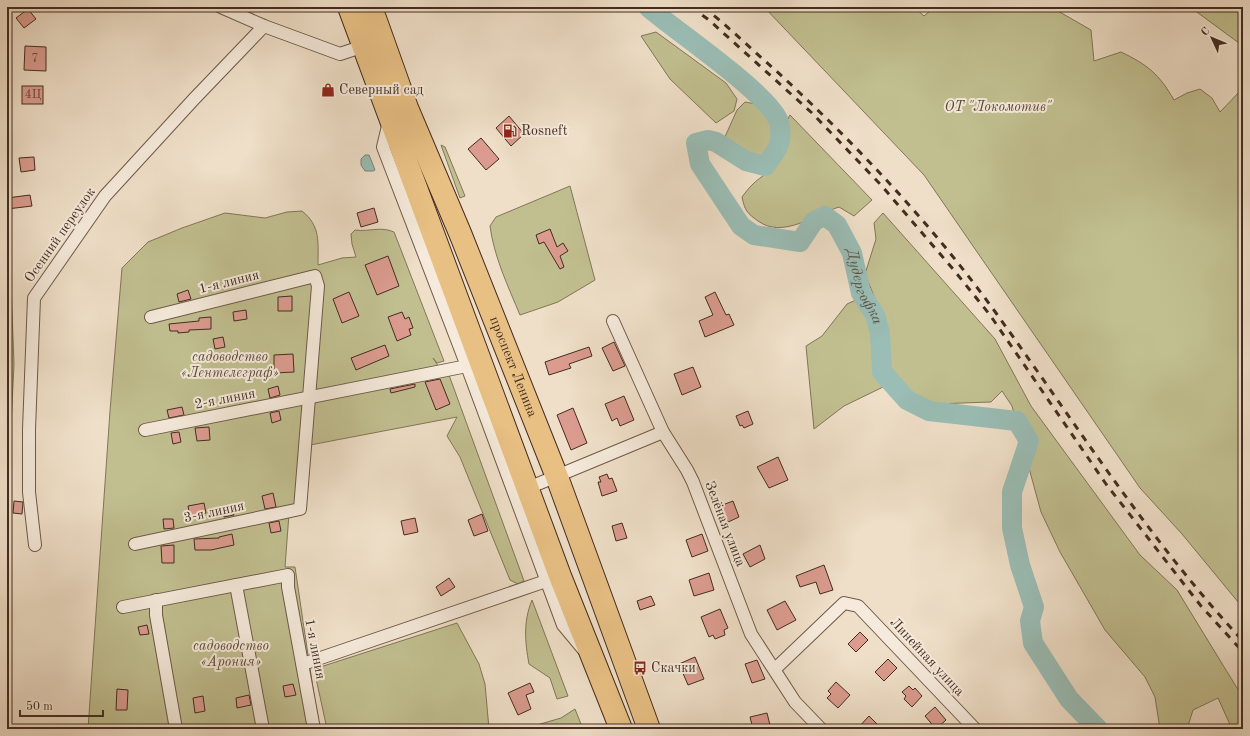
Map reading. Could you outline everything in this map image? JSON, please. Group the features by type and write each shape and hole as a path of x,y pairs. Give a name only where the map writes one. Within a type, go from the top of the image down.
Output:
{"highway":[{"name":"проспект Ленина","path":"349,7 593,661 621,729"},
{"name":"проспект Ленина","path":"371,7 407,108 460,233 557,477 649,729"}],"street":[{"path":"221,7 264,26 340,54 364,46"},
{"name":"Осенний переулок","path":"35,545 29,492 29,437 34,298 106,196 194,99 264,26"},
{"path":"390,117 383,147 467,366 563,625 593,661"},
{"name":"1-я линия","path":"151,316 315,276 318,286 310,398"},
{"name":"Зелёная улица","path":"613,321 663,432 693,482 751,634 795,702 820,729"},
{"name":"2-я линия","path":"145,430 467,366"},
{"name":"3-я линия","path":"135,544 300,510 310,398"},
{"path":"528,488 663,432"},
{"name":"1-я линия","path":"236,585 288,575 288,587 314,729"},
{"path":"303,664 546,581"},
{"path":"123,607 236,585 263,729"},
{"path":"156,600 156,615 176,729"},
{"name":"Линейная улица","path":"775,669 844,603 858,606 975,729"}],"green space":[{"name":"ОТ \"Локомотив\"","path":"764,7 914,7 924,16 935,7 1051,7 1091,30 1094,61 1121,52 1139,61 1152,71 1163,83 1174,100 1187,93 1200,89 1212,98 1220,112 1243,88 1243,608 1182,534 1140,488 924,175"},
{"path":"1190,7 1243,7 1243,46"},
{"path":"656,32 726,83 737,99 734,111 716,123 670,79 641,36"},
{"path":"745,102 757,104 763,107 771,119 774,132 772,146 765,158 751,157 724,139 737,110"},
{"path":"790,115 872,200 854,216 839,207 798,224 778,228 768,226 758,221 747,211 742,197 755,182 779,162 783,152 787,120"},
{"path":"441,145 445,147 465,196 460,198"},
{"path":"570,186 595,280 558,302 520,315 498,260 490,226 496,217"},
{"path":"302,211 313,223 317,235 318,265 342,258 356,257 351,234 355,230 384,229 394,232 444,361 437,363 433,358 444,375 449,375 524,581 518,584 510,580 460,457 447,436 457,417 310,445 304,510 289,514 285,567 295,567 319,729 88,729 110,411 122,268 148,242 225,213 265,218 287,212"},
{"path":"883,213 995,339 1031,406 1140,555 1177,590 1237,688 1243,692 1243,729 1232,729 1218,698 1193,710 1187,729 1160,729 1155,697 1145,677 1105,630 1060,552 1041,512 1012,406 1002,391 991,402 934,404 917,399 890,367 887,328 865,274 876,239 874,223"},
{"path":"9,230 14,364 7,508 7,231"},
{"path":"858,299 870,314 875,327 883,387 844,406 814,429 806,346 822,336 847,304"},
{"path":"532,600 568,696 557,699 550,678 529,664 526,624"},
{"path":"457,623 479,664 485,684 489,729 327,729 314,669"},
{"path":"575,709 583,729 523,729 561,718"}],"water":[{"path":"365,155 369,155 375,170 365,171 361,165 361,159"}],"building":[{"path":"28,9 36,19 24,28 16,18"},
{"path":"25,46 46,47 46,71 24,70"},
{"path":"22,86 43,86 43,104 22,104"},
{"name":"Rosneft","path":"509,116 524,134 511,146 496,128"},
{"path":"481,138 499,159 486,170 468,149"},
{"path":"34,157 35,170 21,172 19,158"},
{"path":"30,195 32,206 7,209 7,198"},
{"path":"374,208 378,222 361,227 357,213"},
{"path":"550,229 557,247 563,243 568,251 560,256 564,267 560,269 544,242 539,244 536,235"},
{"path":"388,256 399,286 377,295 365,265"},
{"path":"188,290 191,299 179,302 177,294"},
{"path":"349,292 359,316 342,323 333,299"},
{"path":"715,292 726,315 729,314 734,325 705,337 699,321 713,315 705,297"},
{"path":"292,296 292,311 278,311 278,297"},
{"path":"246,310 247,319 234,321 233,312"},
{"path":"402,312 405,319 409,317 413,328 409,329 411,335 397,341 388,317"},
{"path":"211,317 211,329 189,330 189,332 178,333 178,331 170,331 169,324 199,321 199,318"},
{"path":"223,337 225,347 215,349 213,339"},
{"path":"614,342 625,366 613,371 602,348"},
{"path":"385,345 389,356 356,370 351,358"},
{"path":"589,347 592,356 569,364 571,368 549,375 545,362"},
{"path":"293,354 294,372 274,373 274,355"},
{"path":"693,367 701,387 682,395 674,374"},
{"path":"440,379 450,404 436,410 425,382"},
{"path":"415,384 415,387 391,393 390,389"},
{"path":"278,386 280,395 270,398 268,389"},
{"path":"624,396 634,420 620,426 617,418 612,421 605,404"},
{"path":"182,407 184,415 169,418 167,410"},
{"path":"573,408 587,443 571,450 557,415"},
{"path":"279,411 281,420 272,423 270,413"},
{"path":"748,411 753,424 744,428 742,425 740,426 736,416"},
{"path":"209,427 210,440 197,441 195,428"},
{"path":"179,432 181,442 173,444 171,433"},
{"path":"778,457 788,480 769,488 757,467"},
{"path":"607,474 609,479 612,478 617,491 602,496 598,482 601,482 599,477"},
{"path":"273,493 276,507 265,509 262,496"},
{"path":"14,501 23,502 22,514 13,513"},
{"path":"733,501 739,517 726,523 720,506"},
{"path":"204,503 206,513 190,516 188,506"},
{"path":"232,508 234,515 224,517 223,511"},
{"path":"482,514 488,531 474,536 468,520"},
{"path":"415,518 418,532 404,535 401,521"},
{"path":"163,519 173,519 174,528 164,529"},
{"path":"279,521 281,531 271,533 269,523"},
{"path":"622,523 627,538 616,541 612,526"},
{"path":"232,534 234,545 211,550 195,550 194,539 219,538"},
{"path":"702,534 708,551 692,557 686,540"},
{"path":"174,545 174,563 162,563 161,546"},
{"path":"760,545 765,559 750,567 743,554"},
{"path":"824,565 833,590 820,594 816,582 800,587 796,576"},
{"path":"709,573 714,590 694,596 689,580"},
{"path":"449,578 455,587 441,596 436,587"},
{"path":"651,596 655,605 640,610 637,601"},
{"path":"785,601 796,620 777,630 767,610"},
{"path":"720,609 728,628 724,630 725,635 715,639 713,635 709,637 701,617"},
{"path":"147,625 149,634 140,635 138,627"},
{"path":"860,632 868,640 856,652 848,644"},
{"path":"695,657 704,679 688,685 679,664"},
{"path":"888,659 897,668 884,681 875,672"},
{"path":"757,660 765,679 752,683 745,664"},
{"path":"836,682 850,695 838,708 827,698 831,694 828,691"},
{"path":"530,683 534,692 526,695 531,709 518,715 508,693"},
{"path":"293,684 296,695 285,697 283,686"},
{"path":"909,686 913,690 915,688 922,696 912,707 904,699 906,696 902,692"},
{"path":"117,689 128,690 127,710 116,710"},
{"path":"249,695 251,705 237,708 236,698"},
{"path":"203,696 205,711 195,713 193,698"},
{"path":"935,707 946,720 936,729 925,716"},
{"path":"767,713 771,729 753,729 750,717"},
{"path":"869,716 882,729 857,729"}],"waterway":[{"name":"Дудергофка","path":"648,7 741,80 772,110 779,122 781,135 780,141 776,151 765,166 746,161 716,142 708,140 696,143 700,164 741,226 754,235 800,242 814,221 825,216 837,225 852,253 861,293 875,315 880,333 882,372 907,400 929,411 1017,421 1029,441 1012,492 1012,528 1020,565 1034,607 1030,621 1033,643 1069,699 1098,729"}],"railway":[{"path":"691,7 709,20 812,113 881,185 953,269 990,315 1106,484 1201,606 1243,652"},
{"path":"703,7 773,68 833,125 918,215 996,313 1115,481 1176,563 1243,641"}],"place":[{"name":"Северный сад","path":"328,90"},
{"name":"Rosneft","path":"510,131"},
{"name":"Скачки","path":"640,668"}],"park label":[{"name":"садоводство «Лентелеграф»","path":"230,366"},
{"name":"садоводство «Арония»","path":"231,654"}]}
